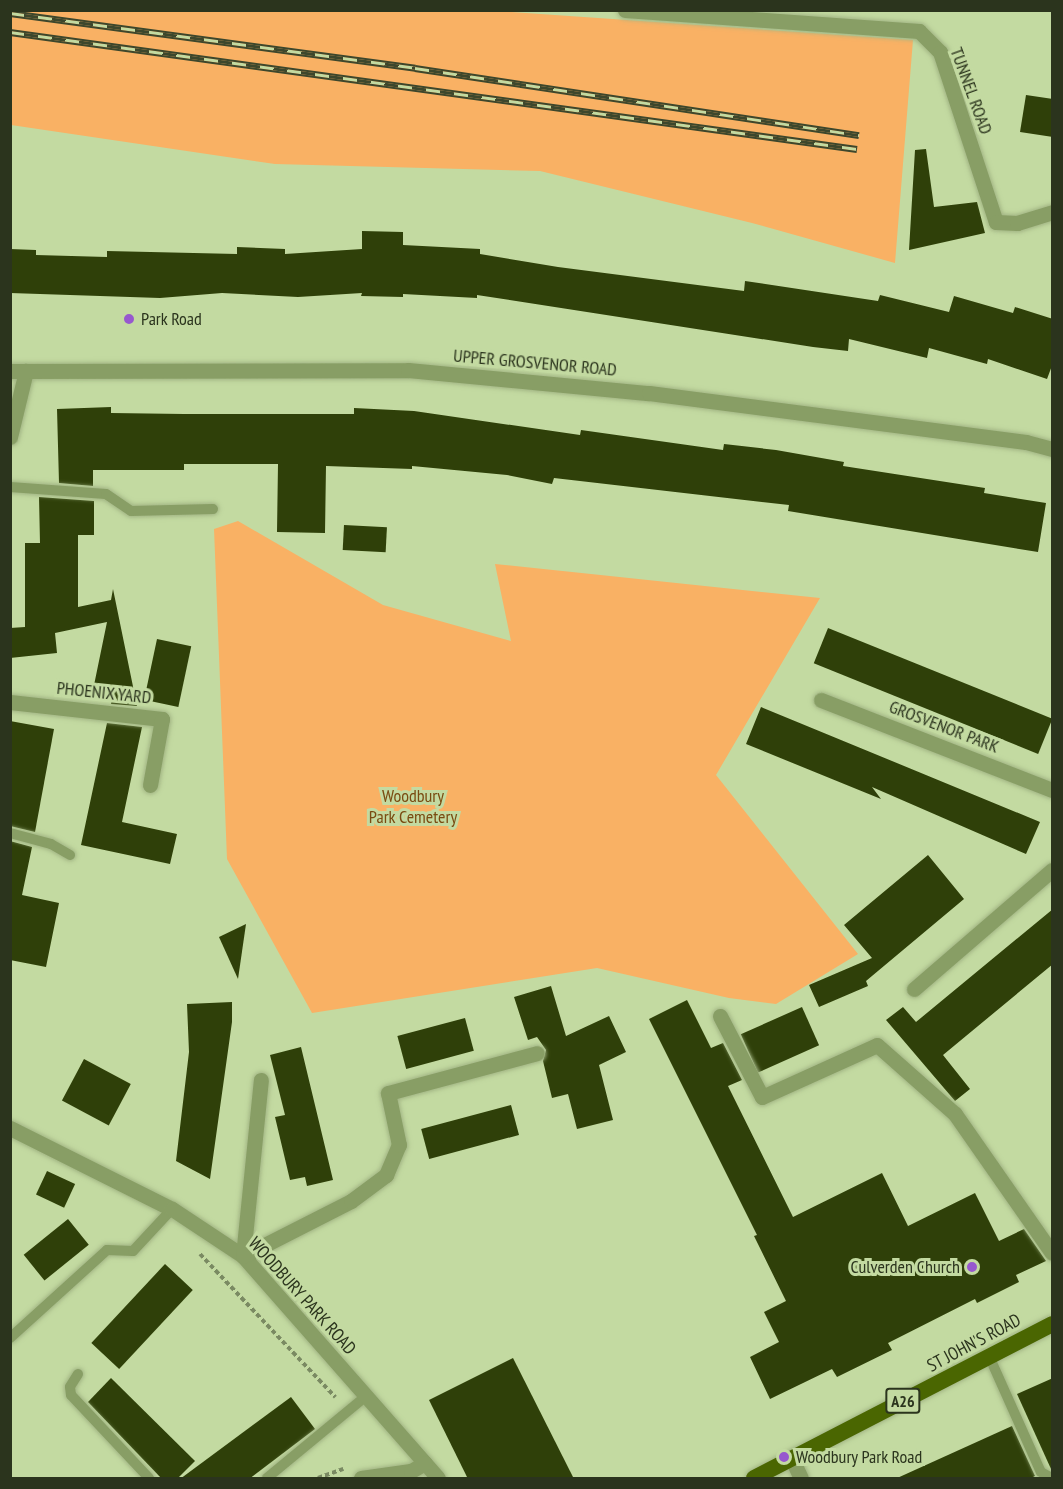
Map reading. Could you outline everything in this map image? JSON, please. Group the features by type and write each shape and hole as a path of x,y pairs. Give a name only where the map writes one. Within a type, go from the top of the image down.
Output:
{"highway":[{"name":"ST JOHN'S ROAD","path":"754,1479 1053,1324"}],"street":[{"name":"TUNNEL ROAD","path":"625,10 919,31 940,52 996,222 1017,223 1053,212"},
{"name":"UPPER GROSVENOR ROAD","path":"18,371 408,370 649,393 1026,442 1053,449"},
{"path":"10,437 18,371"},
{"name":"GROSVENOR PARK","path":"821,700 1053,790"},
{"name":"PHOENIX YARD","path":"10,702 162,719 150,785"},
{"path":"914,989 1053,870"},
{"path":"720,1016 762,1097 878,1045 955,1114 1053,1253"},
{"path":"243,1256 351,1201 386,1175 399,1145 387,1094 537,1053"},
{"path":"243,1256 261,1080"},
{"name":"WOODBURY PARK ROAD","path":"10,1128 172,1209 243,1256 438,1479"},
{"path":"792,1459 801,1479"},
{"path":"355,1473 411,1471 425,1463"}],"lane":[{"path":"10,487 106,494 131,511 213,509"},
{"path":"10,833 51,844 70,855"},
{"path":"10,1338 107,1250 133,1251 172,1209"},
{"path":"989,1356 1041,1472 1052,1479"},
{"path":"78,1374 70,1387 71,1395 149,1479"},
{"path":"267,1479 365,1397"}],"path":[{"path":"197,1251 348,1411"},
{"path":"318,1479 355,1473"}],"green space":[{"path":"484,10 913,40 895,263 752,223 540,171 275,164 11,125 11,11"},
{"name":"Woodbury Park Cemetery","path":"238,521 383,605 511,641 495,564 820,598 716,775 858,954 776,1004 729,998 597,968 312,1013 227,859 214,529"}],"building":[{"path":"1026,95 1053,99 1053,137 1020,132"},
{"path":"926,149 934,207 977,202 985,233 909,250 915,150"},
{"path":"362,231 403,232 403,245 480,249 480,254 558,267 744,291 745,281 878,301 880,295 949,312 954,296 1013,313 1015,307 1053,319 1053,363 1047,379 988,359 987,364 929,348 927,358 849,339 848,351 813,347 477,295 477,298 403,294 403,297 361,296 362,293 298,297 222,293 160,298 10,293 10,249 36,250 36,255 107,257 107,251 237,254 237,247 285,249 285,254 362,249"},
{"path":"111,407 111,413 184,414 354,414 354,408 414,411 580,435 581,430 723,450 724,444 776,450 844,462 843,466 985,488 984,493 1046,503 1038,552 788,511 789,505 554,478 552,484 507,475 412,466 412,469 326,466 325,533 277,532 278,464 184,464 184,470 93,470 93,486 59,483 57,409"},
{"path":"39,497 94,501 94,535 78,535 78,607 111,600 113,589 137,706 111,704 113,694 93,690 107,622 55,633 57,653 10,658 10,628 25,627 25,543 40,543"},
{"path":"344,525 387,527 386,552 343,550"},
{"path":"828,628 1052,719 1038,754 814,663"},
{"path":"157,639 191,646 178,707 144,700"},
{"path":"761,707 1040,822 1026,854 872,787 881,799 746,744"},
{"path":"10,721 54,729 35,832 10,826"},
{"path":"107,723 142,727 122,822 177,834 170,864 81,845"},
{"path":"10,841 32,847 22,895 59,903 46,967 10,960"},
{"path":"928,855 964,899 866,981 868,986 819,1007 809,985 872,958 844,925"},
{"path":"1053,909 1053,964 943,1055 970,1089 955,1101 886,1020 903,1007 916,1022"},
{"path":"246,924 238,979 219,937"},
{"path":"551,986 566,1036 609,1016 626,1052 599,1065 613,1120 577,1129 568,1094 552,1098 543,1061 546,1050 537,1037 528,1040 514,997"},
{"path":"687,1000 711,1048 723,1043 742,1080 728,1086 793,1217 882,1173 908,1226 975,1193 999,1241 1024,1229 1046,1261 1016,1275 1019,1282 977,1303 975,1299 888,1343 892,1350 837,1377 832,1369 770,1399 750,1357 779,1342 764,1312 786,1301 754,1236 757,1235 649,1019"},
{"path":"232,1002 232,1022 210,1179 176,1161 189,1052 187,1004"},
{"path":"802,1007 819,1045 758,1073 741,1034"},
{"path":"465,1018 474,1051 406,1069 397,1036"},
{"path":"301,1047 333,1180 307,1186 305,1177 290,1180 275,1117 285,1115 270,1055"},
{"path":"84,1059 131,1084 109,1125 62,1100"},
{"path":"511,1105 519,1135 429,1159 421,1129"},
{"path":"47,1171 75,1184 64,1208 36,1195"},
{"path":"68,1219 89,1245 44,1281 24,1255"},
{"path":"165,1264 193,1290 119,1369 91,1343"},
{"path":"513,1358 574,1479 468,1479 429,1400"},
{"path":"111,1378 195,1461 177,1479 162,1479 88,1402"},
{"path":"1053,1378 1053,1468 1051,1469 1017,1394"},
{"path":"291,1397 315,1429 249,1479 180,1479"},
{"path":"1012,1426 1035,1476 1029,1479 895,1479"}],"railway":[{"path":"10,13 415,68 859,135"},
{"path":"10,32 857,149"}],"place":[{"name":"Park Road","path":"129,319"},
{"name":"Culverden Church","path":"972,1267"},
{"name":"Woodbury Park Road","path":"784,1457"}]}
